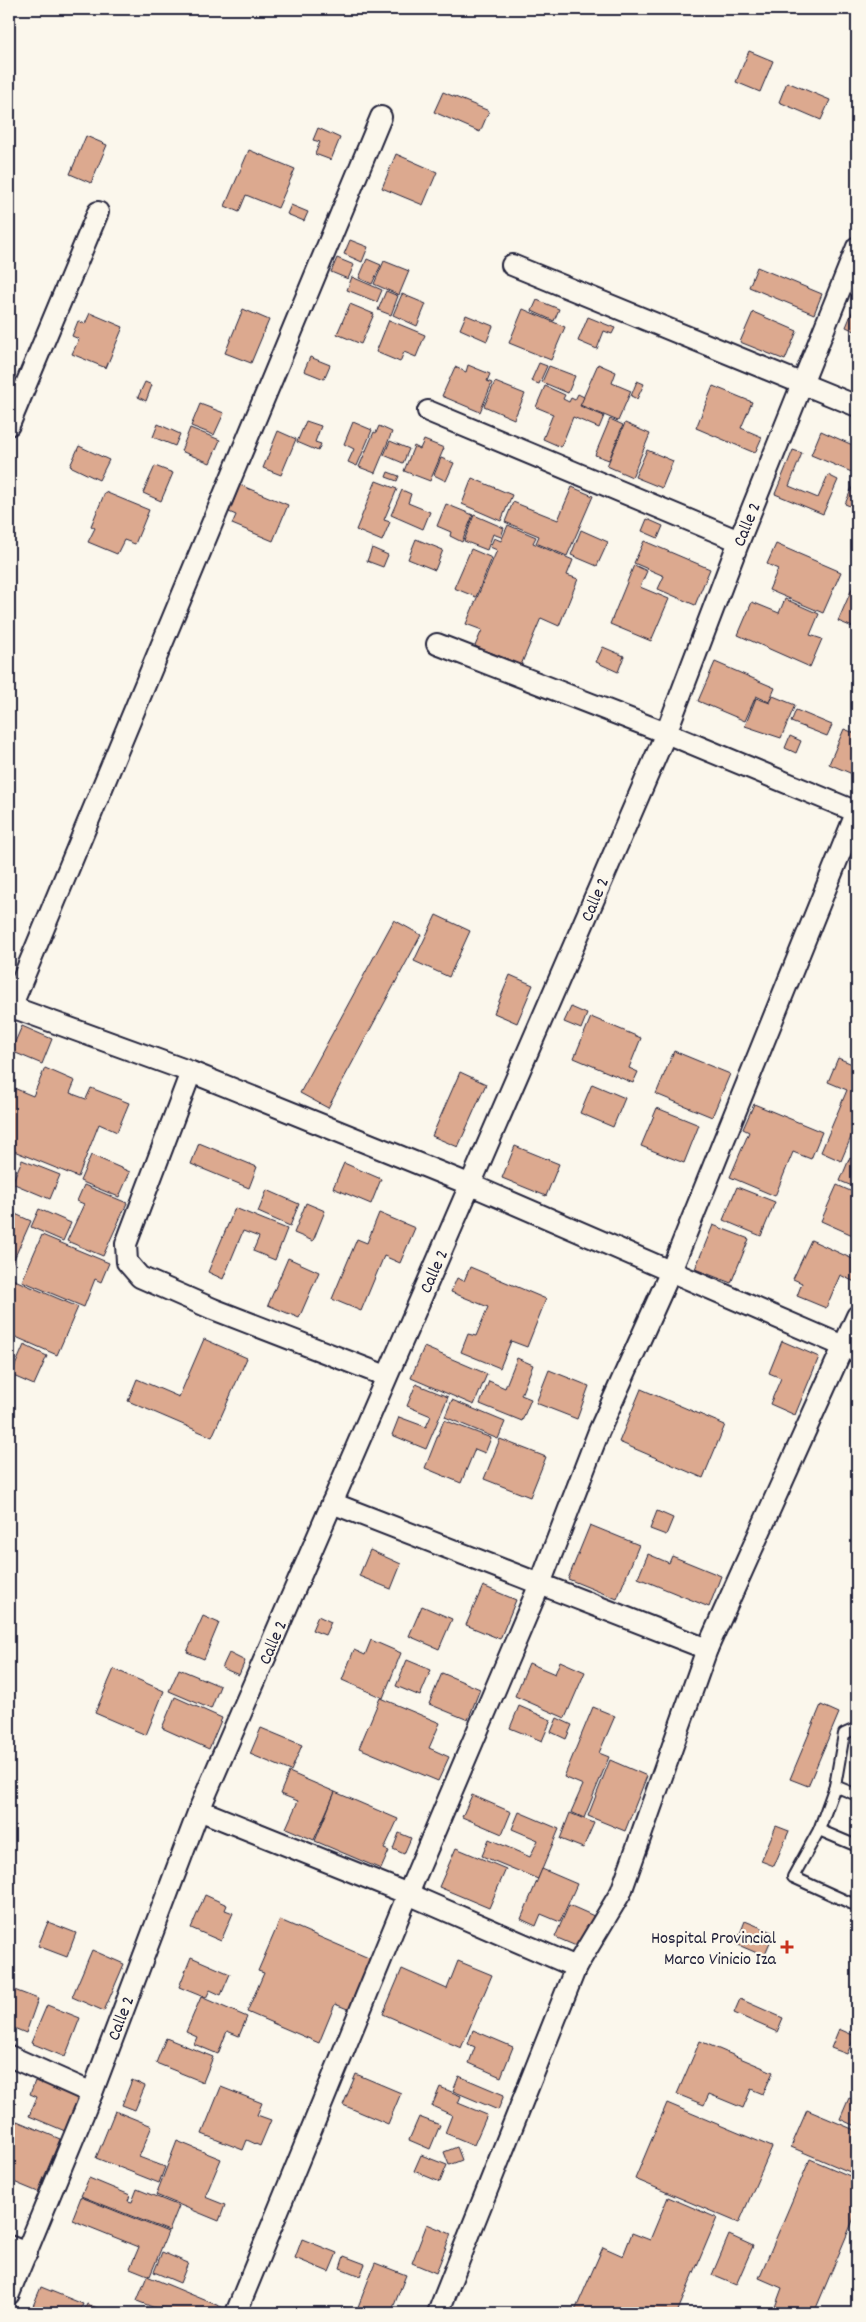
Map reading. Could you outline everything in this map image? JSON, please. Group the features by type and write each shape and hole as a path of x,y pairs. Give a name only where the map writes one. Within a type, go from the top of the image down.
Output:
{"street":[{"path":"381,117 10,1009 191,1072 471,1185 851,1350"},
{"path":"9,425 98,212"},
{"name":"Calle 2","path":"9,2294 18,2249 92,2092 199,1810 666,733 739,541 804,384 857,247"},
{"path":"512,265 857,406"},
{"path":"428,411 739,541"},
{"path":"236,2313 408,1894 540,1584 599,1431 671,1272 857,812 666,733 436,644"},
{"path":"191,1072 126,1244 128,1262 140,1276 213,1309 386,1376"},
{"path":"438,2313 576,1967 621,1892 707,1648 851,1350 857,1316"},
{"path":"332,1503 707,1648"},
{"path":"199,1810 408,1894 576,1967"},
{"path":"9,2056 92,2092"}],"lane":[{"path":"857,1728 844,1734 835,1786 819,1830 793,1877 857,1906"},
{"path":"835,1786 857,1795"},
{"path":"819,1830 857,1846"}],"building":[{"path":"749,51 773,61 760,92 736,82"},
{"path":"787,82 830,100 821,120 779,102"},
{"path":"443,92 489,111 480,132 434,112"},
{"path":"318,128 340,138 331,160 315,154 320,142 313,140"},
{"path":"86,136 107,145 91,183 70,174"},
{"path":"249,150 295,169 278,208 246,195 239,212 225,206"},
{"path":"396,154 437,172 423,205 382,188"},
{"path":"291,205 308,212 304,221 287,214"},
{"path":"350,240 368,247 362,262 344,254"},
{"path":"337,258 354,265 348,279 331,272"},
{"path":"367,259 381,265 372,284 359,278"},
{"path":"384,261 409,271 399,295 374,284"},
{"path":"757,267 822,294 814,314 749,287"},
{"path":"352,277 382,290 377,302 347,290"},
{"path":"386,291 398,296 391,315 378,310"},
{"path":"402,294 426,304 417,326 393,315"},
{"path":"537,300 559,309 554,321 532,311"},
{"path":"857,300 857,332 846,327"},
{"path":"350,304 374,314 361,344 337,334"},
{"path":"243,309 269,320 251,363 225,353"},
{"path":"523,309 565,327 551,360 509,343"},
{"path":"753,312 797,331 785,360 740,342"},
{"path":"90,313 123,327 106,368 72,354 79,339 72,336 78,321 85,324"},
{"path":"466,315 493,326 487,341 460,329"},
{"path":"588,317 615,328 612,334 604,331 597,349 578,341"},
{"path":"389,320 425,335 416,357 404,352 400,362 376,352"},
{"path":"310,357 330,365 324,379 304,371"},
{"path":"539,363 547,366 539,384 531,381"},
{"path":"598,364 616,372 612,383 631,391 618,421 580,405"},
{"path":"468,365 490,374 487,381 492,383 480,412 442,396 455,367 466,372"},
{"path":"549,366 575,376 568,393 542,382"},
{"path":"637,381 644,384 637,399 631,396"},
{"path":"145,382 152,385 146,401 138,397"},
{"path":"495,382 525,394 514,419 484,406"},
{"path":"545,386 565,395 563,399 569,402 571,398 575,400 578,394 584,397 580,406 604,416 599,428 573,417 561,447 543,439 553,414 536,407"},
{"path":"713,386 752,402 741,428 762,437 755,453 696,428"},
{"path":"200,404 224,413 214,435 191,426"},
{"path":"610,419 623,425 609,460 595,455"},
{"path":"306,421 321,426 315,442 321,444 318,451 297,442"},
{"path":"353,422 372,430 357,466 348,462 354,449 344,444"},
{"path":"625,423 650,434 632,477 607,466"},
{"path":"158,424 180,434 175,446 153,437"},
{"path":"379,426 392,432 375,473 359,467 374,432 376,433"},
{"path":"190,428 220,440 210,463 181,451"},
{"path":"278,431 296,439 281,475 263,468"},
{"path":"821,431 857,447 857,465 854,473 811,455"},
{"path":"424,440 444,448 430,481 404,471 414,446 420,449"},
{"path":"390,441 409,449 403,463 384,455"},
{"path":"79,446 109,460 99,480 70,466"},
{"path":"647,450 673,461 662,488 635,477"},
{"path":"793,450 802,453 789,486 818,498 828,475 838,480 823,514 775,494"},
{"path":"441,458 454,463 446,481 434,475"},
{"path":"155,466 173,473 161,501 143,493"},
{"path":"388,472 399,476 397,481 386,477"},
{"path":"857,476 857,509 845,504"},
{"path":"472,478 512,495 501,521 462,504"},
{"path":"376,481 397,489 384,520 390,522 382,541 356,530"},
{"path":"240,485 288,505 273,541 232,524 236,515 229,512"},
{"path":"572,487 593,496 567,556 536,543 539,536 505,522 513,502 558,520"},
{"path":"402,490 411,494 408,503 430,512 423,529 391,515"},
{"path":"105,492 149,510 135,544 124,540 117,554 88,542 95,528 91,526"},
{"path":"446,504 473,515 462,542 450,536 451,532 437,526"},
{"path":"474,515 504,528 501,537 493,534 487,550 464,541"},
{"path":"647,519 663,526 658,538 642,531"},
{"path":"508,525 536,537 533,543 573,560 567,575 578,579 559,626 541,618 521,665 475,646 482,630 466,624 497,550 490,547 494,538 501,541"},
{"path":"581,530 608,542 597,566 571,555"},
{"path":"416,539 443,550 435,570 408,559"},
{"path":"644,541 710,569 695,605 658,589 664,576 634,563"},
{"path":"857,542 857,559 852,557"},
{"path":"776,544 841,572 823,613 769,590 778,569 767,564"},
{"path":"372,548 388,555 383,567 367,561"},
{"path":"471,549 492,558 476,597 454,588"},
{"path":"634,565 647,571 640,587 669,599 651,641 610,624"},
{"path":"857,577 857,622 855,628 838,621"},
{"path":"785,599 819,614 810,635 822,639 810,667 738,635 752,602 779,613"},
{"path":"603,647 624,656 618,672 596,662"},
{"path":"715,662 775,688 769,702 756,696 745,721 698,701"},
{"path":"773,696 795,705 781,738 745,726 756,698 770,703"},
{"path":"796,710 832,725 827,736 791,722"},
{"path":"844,729 857,734 857,776 829,764"},
{"path":"790,736 801,741 796,753 785,748"},
{"path":"436,915 470,931 449,977 414,961"},
{"path":"394,920 421,935 328,1108 300,1093"},
{"path":"510,975 533,985 517,1023 494,1013"},
{"path":"571,1007 587,1014 581,1029 564,1022"},
{"path":"591,1017 641,1038 629,1068 638,1072 633,1083 574,1058"},
{"path":"22,1026 52,1039 42,1064 11,1051"},
{"path":"674,1051 730,1074 712,1117 656,1094"},
{"path":"838,1058 857,1066 857,1123 841,1161 821,1152 847,1090 828,1082"},
{"path":"45,1068 75,1081 70,1093 86,1099 91,1088 129,1103 117,1132 99,1124 78,1177 9,1149 9,1086 33,1096"},
{"path":"460,1072 486,1084 458,1147 432,1136"},
{"path":"592,1084 625,1098 613,1127 580,1113"},
{"path":"754,1104 822,1132 811,1159 793,1152 775,1196 730,1177 749,1132 743,1129"},
{"path":"657,1108 699,1125 684,1163 641,1146"},
{"path":"199,1143 257,1167 249,1188 191,1164"},
{"path":"515,1146 559,1164 546,1196 502,1178"},
{"path":"91,1155 130,1172 119,1197 80,1181"},
{"path":"850,1157 857,1160 857,1188 840,1181"},
{"path":"22,1160 60,1175 50,1199 12,1183"},
{"path":"344,1163 381,1179 371,1204 333,1188"},
{"path":"84,1185 127,1203 103,1256 67,1241 84,1204 77,1201"},
{"path":"837,1185 857,1194 857,1237 821,1221"},
{"path":"737,1187 775,1202 761,1236 723,1220"},
{"path":"267,1190 299,1204 290,1226 258,1212"},
{"path":"306,1203 325,1211 313,1241 294,1233"},
{"path":"235,1208 287,1229 275,1260 253,1251 259,1237 243,1231 223,1279 208,1272"},
{"path":"39,1209 71,1223 63,1241 31,1227"},
{"path":"13,1213 31,1221 10,1268 9,1224"},
{"path":"379,1213 415,1228 400,1263 384,1256 361,1311 332,1299 357,1239 367,1243"},
{"path":"713,1225 749,1239 731,1283 695,1269"},
{"path":"42,1235 109,1263 101,1282 95,1279 84,1307 22,1281"},
{"path":"811,1240 857,1261 857,1283 840,1275 826,1308 797,1296 802,1283 793,1279"},
{"path":"288,1258 319,1272 299,1318 268,1305"},
{"path":"470,1267 546,1299 527,1347 511,1341 500,1368 461,1352 468,1334 476,1336 488,1307 451,1292 457,1278 464,1281"},
{"path":"10,1278 78,1307 57,1355 9,1334"},
{"path":"204,1339 247,1358 212,1437 128,1401 137,1379 179,1397"},
{"path":"782,1341 819,1357 795,1415 770,1404 781,1378 769,1373"},
{"path":"24,1345 47,1356 34,1385 11,1375"},
{"path":"424,1347 487,1374 474,1405 411,1378"},
{"path":"517,1358 533,1365 521,1395 531,1399 522,1421 480,1404 489,1381 505,1388"},
{"path":"549,1370 589,1386 577,1419 536,1403"},
{"path":"416,1384 448,1397 426,1449 392,1435 399,1417 426,1427 431,1416 407,1406"},
{"path":"641,1389 725,1425 703,1478 619,1442"},
{"path":"452,1400 505,1422 498,1439 445,1417"},
{"path":"444,1420 491,1438 485,1453 475,1449 461,1483 425,1468"},
{"path":"500,1439 546,1457 530,1497 484,1479"},
{"path":"657,1511 673,1518 666,1535 650,1529"},
{"path":"590,1525 639,1545 617,1599 568,1579"},
{"path":"370,1550 401,1564 391,1589 359,1576"},
{"path":"648,1554 669,1563 672,1556 721,1576 709,1607 638,1578"},
{"path":"483,1586 516,1600 500,1639 466,1625"},
{"path":"422,1606 452,1619 439,1649 409,1636"},
{"path":"203,1616 219,1623 204,1659 187,1652"},
{"path":"318,1616 331,1622 325,1635 312,1630"},
{"path":"371,1640 401,1653 383,1698 342,1680 354,1650 365,1655"},
{"path":"229,1653 245,1661 239,1675 222,1668"},
{"path":"407,1660 431,1670 420,1696 396,1686"},
{"path":"560,1661 585,1672 565,1718 515,1696 529,1663 555,1674"},
{"path":"114,1669 164,1691 146,1735 95,1713"},
{"path":"179,1669 220,1686 211,1709 169,1691"},
{"path":"442,1673 480,1689 468,1720 429,1704"},
{"path":"175,1697 222,1718 209,1749 162,1728"},
{"path":"380,1698 440,1723 429,1748 449,1757 438,1781 359,1748"},
{"path":"821,1705 839,1713 808,1786 790,1779"},
{"path":"519,1706 551,1720 542,1741 510,1728"},
{"path":"593,1707 615,1716 599,1753 609,1757 584,1818 571,1812 583,1785 564,1777"},
{"path":"557,1718 572,1725 566,1739 551,1732"},
{"path":"261,1728 302,1745 291,1771 250,1754"},
{"path":"610,1760 647,1776 625,1831 588,1816"},
{"path":"289,1772 335,1792 314,1840 286,1828 298,1801 280,1794"},
{"path":"335,1792 398,1819 384,1849 389,1851 381,1869 315,1841"},
{"path":"472,1795 511,1812 502,1834 462,1817"},
{"path":"519,1812 559,1829 538,1879 482,1856 489,1839 530,1857 538,1840 512,1829"},
{"path":"570,1813 594,1823 583,1848 560,1839"},
{"path":"776,1826 789,1831 774,1866 761,1861"},
{"path":"399,1833 411,1838 404,1854 393,1849"},
{"path":"456,1848 506,1869 489,1908 439,1887"},
{"path":"542,1869 577,1884 560,1922 541,1914 536,1926 521,1919"},
{"path":"205,1895 227,1905 225,1910 233,1913 221,1941 191,1928"},
{"path":"569,1905 594,1916 581,1948 555,1937"},
{"path":"280,1920 371,1959 350,2010 335,2004 319,2043 247,2012 264,1973 258,1971"},
{"path":"745,1921 774,1933 764,1956 736,1944"},
{"path":"48,1922 76,1933 67,1957 38,1946"},
{"path":"92,1950 124,1964 104,2011 72,1997"},
{"path":"191,1957 230,1974 221,1995 210,1990 206,1998 179,1987"},
{"path":"458,1961 492,1975 461,2048 383,2014 402,1969 447,1989"},
{"path":"9,1988 38,1999 26,2033 9,2026"},
{"path":"201,1997 247,2017 239,2036 227,2031 218,2054 194,2044 197,2037 186,2032"},
{"path":"740,1999 783,2018 777,2032 734,2013"},
{"path":"47,2005 80,2018 65,2057 31,2043"},
{"path":"839,2029 855,2036 847,2054 831,2048"},
{"path":"473,2030 513,2047 501,2077 469,2063 475,2047 468,2044"},
{"path":"166,2038 213,2057 203,2082 156,2063"},
{"path":"700,2041 773,2072 763,2094 751,2089 743,2108 709,2094 704,2105 677,2094"},
{"path":"356,2074 401,2093 388,2124 343,2105"},
{"path":"459,2076 504,2095 498,2110 453,2091"},
{"path":"45,2078 81,2093 65,2131 29,2116 37,2097 30,2094 35,2081 42,2084"},
{"path":"132,2080 145,2086 135,2110 122,2105"},
{"path":"221,2087 262,2103 257,2115 271,2120 260,2146 247,2140 243,2150 202,2134"},
{"path":"440,2087 461,2096 458,2103 487,2115 474,2145 445,2133 452,2115 432,2106"},
{"path":"849,2098 857,2101 857,2127 840,2119"},
{"path":"667,2103 772,2147 739,2223 635,2179"},
{"path":"807,2110 857,2131 857,2175 791,2147"},
{"path":"115,2111 152,2126 139,2157 165,2167 159,2183 96,2158"},
{"path":"419,2117 440,2125 430,2149 409,2140"},
{"path":"17,2121 60,2139 38,2192 9,2180 9,2141"},
{"path":"177,2141 221,2159 205,2197 225,2205 219,2221 156,2195"},
{"path":"457,2147 462,2160 449,2165 444,2152"},
{"path":"421,2155 447,2165 440,2182 414,2171"},
{"path":"810,2159 857,2179 857,2211 814,2313 790,2313 775,2307 782,2288 759,2278"},
{"path":"89,2178 130,2195 128,2201 132,2202 137,2189 179,2206 169,2231 81,2196"},
{"path":"81,2197 168,2232 150,2276 130,2268 139,2247 72,2220"},
{"path":"668,2197 717,2218 677,2313 574,2313 603,2247 623,2256 632,2233 650,2240"},
{"path":"427,2224 451,2234 436,2273 412,2263"},
{"path":"729,2235 753,2246 736,2285 712,2275"},
{"path":"302,2239 337,2253 329,2272 295,2258"},
{"path":"162,2252 188,2263 180,2283 154,2272"},
{"path":"344,2256 365,2264 360,2276 340,2268"},
{"path":"375,2263 406,2275 391,2313 342,2313 344,2307 356,2312"},
{"path":"147,2276 231,2311 230,2313 168,2313 137,2301"},
{"path":"41,2287 83,2304 79,2313 30,2313"},
{"path":"87,2304 100,2309 99,2313 83,2313"}],"place":[{"name":"Hospital Provincial Marco Vinicio Iza","path":"787,1947"}]}
